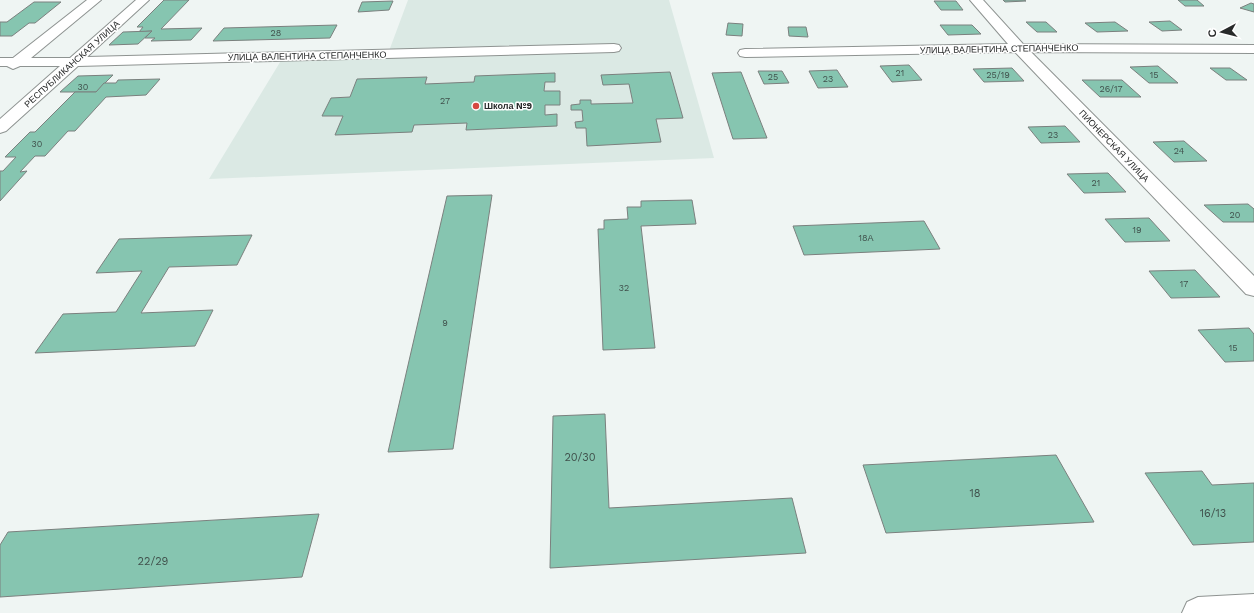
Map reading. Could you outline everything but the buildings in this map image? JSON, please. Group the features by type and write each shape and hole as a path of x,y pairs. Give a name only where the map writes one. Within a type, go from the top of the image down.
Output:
{"street":[{"path":"0,76 95,0"},
{"name":"РЕСПУБЛИКАНСКАЯ УЛИЦА","path":"0,128 143,0"},
{"name":"ПИОНЕРСКАЯ УЛИЦА","path":"976,0 1019,48 1254,289"},
{"name":"УЛИЦА ВАЛЕНТИНА СТЕПАНЧЕНКО","path":"0,62 74,62 614,48"},
{"name":"УЛИЦА ВАЛЕНТИНА СТЕПАНЧЕНКО","path":"745,53 1019,48 1254,49"},
{"path":"1198,613 1254,610"}],"shaded area":[{"name":"Школа №9","path":"408,0 669,0 714,158 209,179 285,54 389,51"}],"place":[{"name":"Школа №9","path":"476,106"}]}
